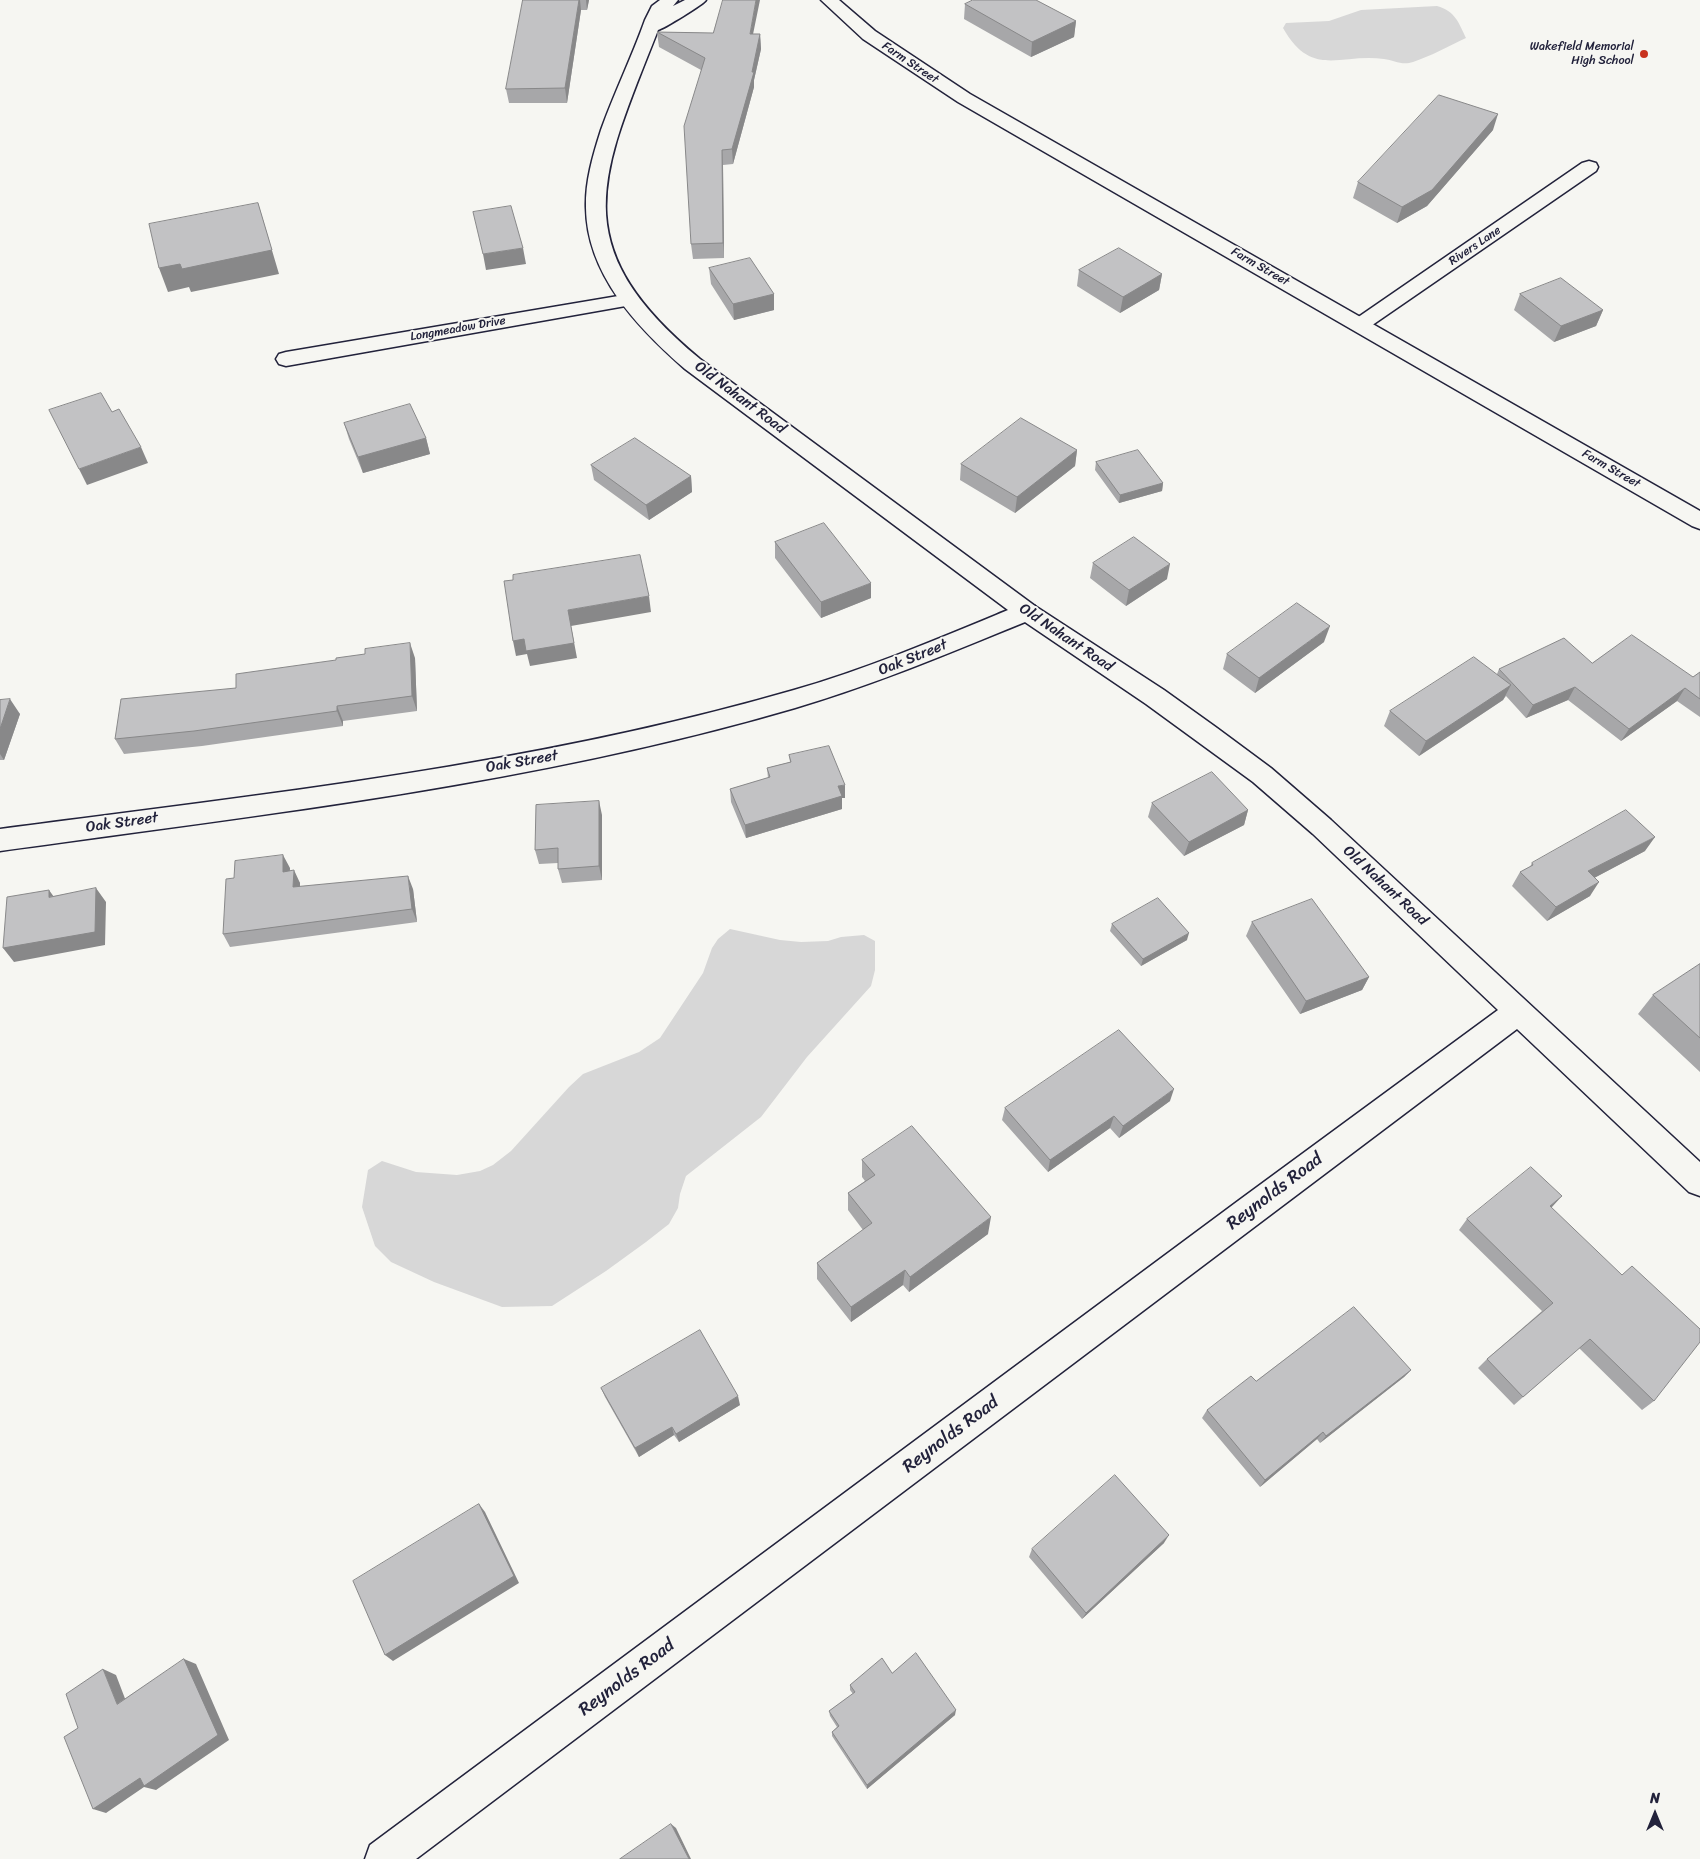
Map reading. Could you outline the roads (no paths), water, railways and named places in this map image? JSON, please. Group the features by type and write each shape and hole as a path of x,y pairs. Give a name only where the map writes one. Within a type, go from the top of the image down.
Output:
{"street":[{"name":"Old Nahant Road","path":"670,0 655,15 609,137 598,176 596,192 597,226 601,243 616,278 630,300 660,334 701,369 1027,612 1155,697 1262,775 1322,827 1700,1182"},
{"name":"Old Nahant Road","path":"650,32 670,16 698,0"},
{"name":"Farm Street","path":"829,0 869,35 964,98 1361,324 1700,521"},
{"name":"Rivers Lane","path":"1361,324 1589,167"},
{"name":"Longmeadow Drive","path":"286,358 630,300"},
{"name":"Oak Street","path":"0,840 255,805 451,775 655,736 764,708 870,675 1027,612"},
{"name":"Reynolds Road","path":"384,1859 1518,1012"}],"place":[{"name":"Wakefield Memorial High School","path":"1644,54"}]}
